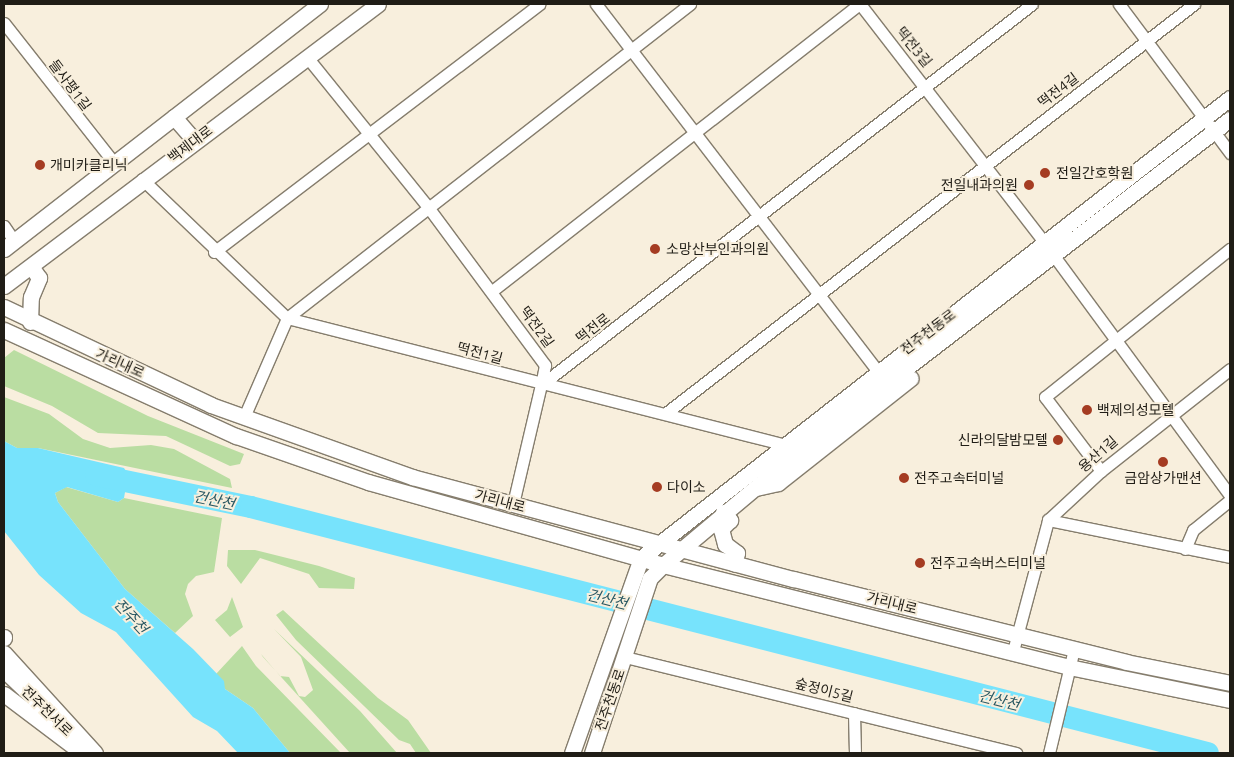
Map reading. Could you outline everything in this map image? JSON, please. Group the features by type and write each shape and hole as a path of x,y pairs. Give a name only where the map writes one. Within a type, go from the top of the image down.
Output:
{"street":[{"path":"4,226 9,245 320,4"},
{"name":"백제대로","path":"4,286 142,180 378,4"},
{"path":"214,252 539,4"},
{"path":"596,4 758,217 821,293 887,383"},
{"path":"244,418 287,318 690,4"},
{"path":"492,291 860,4"},
{"name":"떡전3길","path":"860,4 926,86 1044,242"},
{"name":"떡전3길","path":"879,123 975,46 1032,4"},
{"path":"1119,4 1148,40 1230,153"},
{"name":"떡전4길","path":"986,164 1194,4"},
{"name":"들사평1길","path":"4,23 115,164"},
{"name":"떡전2길","path":"307,57 428,207 545,365 541,385"},
{"name":"전주천동로","path":"572,753 610,652 634,572 641,558 782,444 1230,98"},
{"path":"174,117 195,141"},
{"name":"전주천동로","path":"592,753 650,578 663,565 752,488 887,383 932,351 1230,119"},
{"name":"떡전로","path":"541,385 879,123"},
{"path":"666,413 986,164"},
{"name":"떡전1길","path":"142,180 214,252 287,318 541,385 666,413 782,444"},
{"path":"1101,470 1045,397 1230,249"},
{"path":"1054,256 1230,496"},
{"path":"30,322 31,297 39,278 31,266"},
{"name":"가리내로","path":"4,307 30,322 244,418 412,477 659,542 679,550 734,564 1074,649 1230,683"},
{"name":"가리내로","path":"4,330 236,436 368,482 663,565 1013,651 1068,672 1230,700"},
{"path":"752,488 778,483 936,359 932,351"},
{"name":"용산1길","path":"1048,520 1101,470 1169,414 1230,369"},
{"path":"513,504 541,385"},
{"path":"1185,548 1193,530 1230,500"},
{"path":"723,512 730,520 721,528 725,544 737,553 734,564"},
{"path":"1013,651 1048,520 1230,557"},
{"path":"1049,751 1074,649"},
{"name":"숲정이5길","path":"626,651 854,713 1016,753"},
{"path":"4,653 95,753"},
{"name":"전주천서로","path":"4,670 91,753"},
{"name":"전주천서로","path":"4,694 82,753"},
{"path":"854,713 855,753"}],"green space":[{"path":"14,350 148,416 244,454 240,464 230,466 166,436 98,433 52,406 4,386 4,358"},
{"path":"4,397 49,414 83,439 110,448 151,445 174,449 230,479 232,488 38,448 17,448 4,441"},
{"path":"66,487 118,502 124,498 222,518 214,572 196,576 188,584 185,594 193,616 175,633 125,589 58,502 55,493"},
{"path":"228,550 255,550 319,566 355,578 354,589 319,588 309,574 260,558 241,584 227,566"},
{"path":"232,597 243,627 230,637 215,620 227,610"},
{"path":"283,610 378,698 408,720 431,753 416,753 410,744 399,740 296,640 276,615"},
{"path":"274,629 360,711 397,753 350,753 280,676 289,677 299,696 305,697 313,690 301,657"},
{"path":"242,646 256,666 341,753 290,753 253,708 225,689 216,674"}],"water":[{"name":"전주천","path":"4,441 17,448 38,448 124,468 128,475 124,498 118,502 67,487 55,493 58,502 125,589 193,649 224,681 225,689 253,708 290,753 238,753 217,731 193,717 116,632 81,613 39,575 4,531"}],"waterway":[{"name":"건산천","path":"96,475 251,507 1208,753"}],"place":[{"name":"개미카클리닉","path":"40,165"},
{"name":"전일간호학원","path":"1045,173"},
{"name":"전일내과의원","path":"1029,185"},
{"name":"소망산부인과의원","path":"655,249"},
{"name":"백제의성모텔","path":"1087,410"},
{"name":"신라의달밤모텔","path":"1058,440"},
{"name":"금암상가맨션","path":"1163,462"},
{"name":"전주고속터미널","path":"904,478"},
{"name":"다이소","path":"657,487"},
{"name":"전주고속버스터미널","path":"920,563"}]}
